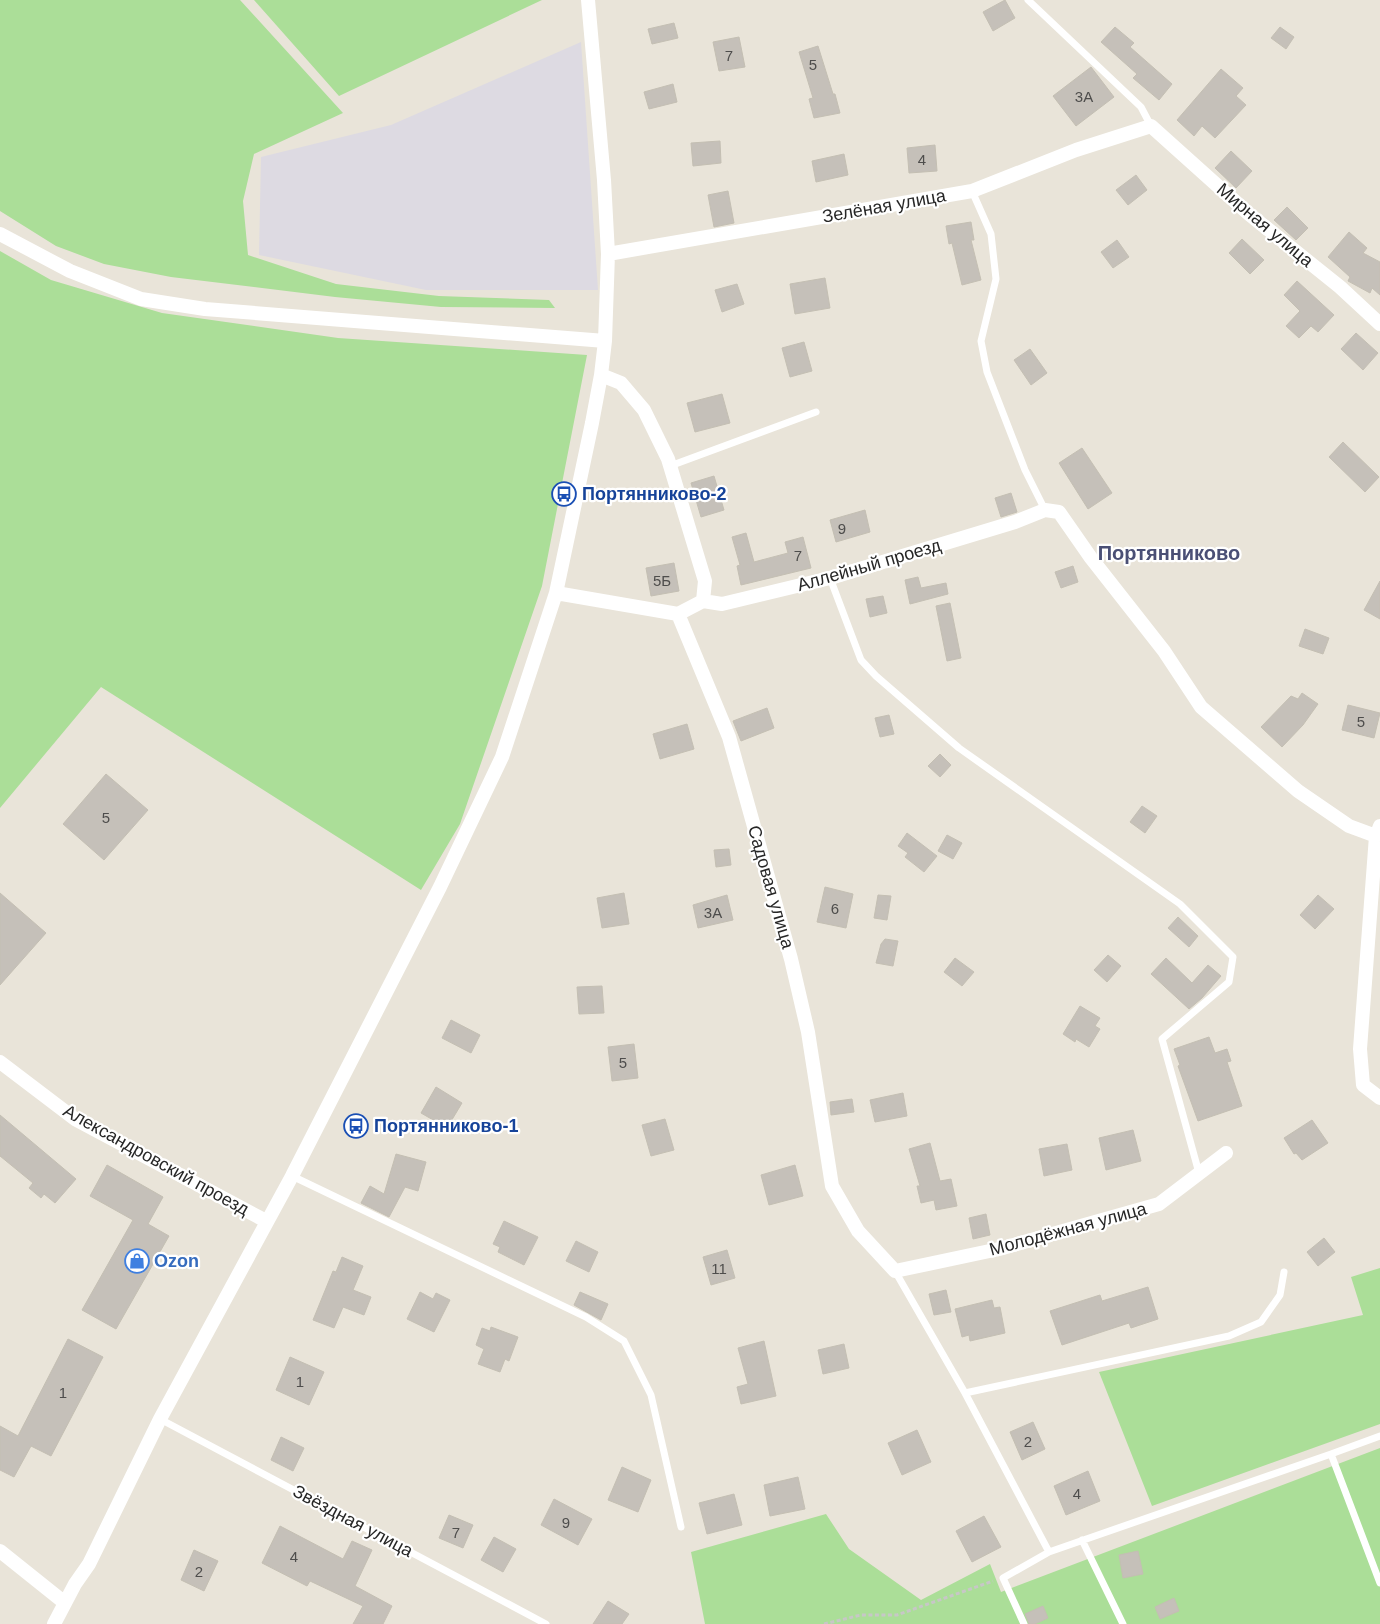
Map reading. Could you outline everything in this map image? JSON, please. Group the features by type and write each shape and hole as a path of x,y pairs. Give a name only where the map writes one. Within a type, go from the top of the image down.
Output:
{"street":[{"path":"54,1624 75,1584 89,1564 160,1419 292,1176 440,887 502,757 556,592 601,375 605,341 608,254 604,180 588,0"},
{"name":"Зелёная улица","path":"608,254 972,191 1076,150 1151,126"},
{"name":"Мирная улица","path":"1151,126 1249,214 1340,287 1380,324"},
{"path":"0,234 70,271 141,299 205,309 605,341"},
{"path":"556,592 678,614 703,601 705,581 670,466 644,410 621,383 601,375"},
{"name":"Аллейный проезд","path":"703,601 722,604 830,578 1045,510 1059,512 1091,558 1164,651 1201,707 1298,791 1349,826 1378,831"},
{"name":"Садовая улица","path":"678,614 729,737 791,959 808,1032 832,1186 858,1231 895,1271"},
{"path":"1378,831 1360,1049 1363,1085 1380,1098"},
{"name":"Александровский проезд","path":"0,1062 75,1119 266,1221"},
{"name":"Молодёжная улица","path":"895,1271 999,1249 1159,1204 1226,1153"},
{"path":"0,1551 65,1603"}],"lane":[{"path":"1028,0 1141,106 1151,126"},
{"path":"972,191 991,234 996,278 981,341 987,372 1025,470 1045,510"},
{"path":"670,466 816,412"},
{"path":"830,578 861,660 876,676 960,748 1180,904 1233,957 1229,982 1162,1039 1199,1174"},
{"path":"292,1176 586,1317 624,1341 651,1394 681,1527"},
{"path":"895,1271 965,1393 1049,1552"},
{"path":"965,1393 1229,1336 1261,1322 1280,1296 1284,1272"},
{"name":"Звёздная улица","path":"160,1419 546,1624"},
{"path":"1024,1624 1003,1578 1049,1552 1380,1436"},
{"path":"1331,1454 1380,1583"},
{"path":"1082,1540 1123,1624"}],"path":[{"path":"824,1624 861,1615 897,1614 1003,1578"}],"shaded area":[{"path":"581,42 598,290 426,290 259,255 261,157 391,125"}],"green space":[{"path":"0,0 240,0 343,113 254,154 243,201 248,255 336,284 439,296 549,300 555,308 441,307 335,297 171,277 104,264 56,246 0,211"},
{"path":"254,0 542,0 339,96"},
{"path":"0,251 51,280 162,313 338,338 587,355 542,586 460,824 421,890 101,687 0,808"},
{"path":"1380,1268 1380,1424 1152,1506 1099,1372 1363,1315 1351,1277"},
{"path":"1380,1448 1380,1624 705,1624 691,1552 826,1514 849,1549 921,1600 990,1564 1001,1592"}],"building":[{"path":"1005,0 1015,18 993,31 983,12"},
{"path":"674,23 678,38 652,44 648,29"},
{"path":"1115,27 1134,43 1130,47 1172,84 1159,100 1133,78 1137,74 1101,42"},
{"path":"1280,27 1294,37 1286,49 1271,38"},
{"path":"739,37 745,67 719,71 713,42"},
{"path":"818,46 840,113 814,118 809,99 813,98 799,52"},
{"path":"1091,67 1114,97 1076,126 1053,96"},
{"path":"1221,69 1243,88 1236,96 1246,105 1215,138 1202,126 1194,136 1177,120"},
{"path":"673,84 677,102 649,109 644,92"},
{"path":"720,141 721,163 693,166 691,143"},
{"path":"935,145 937,171 909,173 907,148"},
{"path":"1231,151 1252,171 1236,188 1215,168"},
{"path":"844,154 848,175 816,182 812,161"},
{"path":"1136,175 1147,190 1128,205 1116,190"},
{"path":"728,191 734,223 714,227 708,195"},
{"path":"1287,207 1308,228 1296,240 1274,220"},
{"path":"971,222 974,240 971,240 981,280 962,285 952,243 949,244 946,226"},
{"path":"1349,232 1367,248 1363,253 1380,262 1380,295 1372,288 1370,293 1348,281 1350,277 1328,257"},
{"path":"1242,239 1264,260 1250,274 1229,253"},
{"path":"1117,240 1129,257 1113,268 1101,252"},
{"path":"825,278 830,308 795,314 790,284"},
{"path":"1297,281 1334,315 1318,332 1311,326 1299,338 1286,326 1300,311 1284,295"},
{"path":"737,284 744,304 722,312 715,290"},
{"path":"1356,333 1378,353 1363,370 1341,349"},
{"path":"804,342 812,371 790,377 782,348"},
{"path":"1030,349 1047,373 1031,385 1014,360"},
{"path":"722,394 730,423 695,432 687,403"},
{"path":"1343,442 1379,477 1365,492 1329,457"},
{"path":"1082,448 1112,493 1088,509 1059,463"},
{"path":"714,476 724,510 701,517 691,483"},
{"path":"1011,493 1017,512 1001,517 995,498"},
{"path":"865,510 870,532 836,542 830,520"},
{"path":"746,533 754,562 788,553 785,542 803,537 811,568 741,585 737,566 740,565 732,537"},
{"path":"674,563 679,591 651,596 646,568"},
{"path":"1073,566 1078,582 1061,588 1055,572"},
{"path":"918,577 921,588 946,583 948,594 910,604 905,580"},
{"path":"1380,581 1380,619 1364,610"},
{"path":"883,596 887,613 870,617 866,599"},
{"path":"950,603 961,658 947,661 936,606"},
{"path":"1305,629 1329,638 1323,654 1299,646"},
{"path":"1302,693 1318,704 1303,725 1282,747 1261,727 1291,696 1298,699"},
{"path":"1348,705 1380,713 1374,738 1342,730"},
{"path":"767,708 774,728 741,741 733,721"},
{"path":"889,715 894,734 880,737 875,718"},
{"path":"687,724 694,749 660,759 653,734"},
{"path":"940,754 951,765 940,777 928,766"},
{"path":"106,774 148,810 104,860 63,824"},
{"path":"1142,806 1157,816 1145,833 1130,822"},
{"path":"907,833 937,856 924,872 905,857 908,853 898,846"},
{"path":"947,835 962,843 953,859 938,851"},
{"path":"729,849 731,865 716,867 714,850"},
{"path":"825,887 853,894 846,928 817,922"},
{"path":"0,893 46,933 0,985"},
{"path":"624,893 629,924 602,928 597,898"},
{"path":"727,895 733,920 698,928 693,905"},
{"path":"878,895 891,896 887,920 874,918"},
{"path":"1318,895 1334,909 1315,929 1300,915"},
{"path":"1178,917 1198,936 1189,947 1168,928"},
{"path":"885,939 898,941 893,966 876,963 881,944"},
{"path":"1108,955 1121,966 1107,982 1094,970"},
{"path":"955,958 974,972 962,986 944,972"},
{"path":"1166,958 1192,983 1208,965 1221,976 1202,998 1189,1009 1151,974"},
{"path":"602,986 604,1013 579,1014 577,987"},
{"path":"1080,1006 1100,1018 1095,1026 1100,1029 1089,1047 1076,1039 1075,1042 1063,1034"},
{"path":"451,1020 480,1035 471,1053 442,1038"},
{"path":"1209,1037 1215,1053 1227,1049 1231,1061 1227,1062 1242,1106 1198,1121 1178,1066 1180,1065 1174,1049"},
{"path":"634,1044 638,1078 612,1081 608,1047"},
{"path":"436,1087 462,1103 447,1128 421,1113"},
{"path":"903,1093 907,1116 875,1122 870,1100"},
{"path":"852,1099 854,1112 831,1115 830,1102"},
{"path":"0,1115 76,1179 55,1203 44,1194 41,1198 29,1188 33,1183 0,1156"},
{"path":"665,1119 674,1150 651,1156 642,1125"},
{"path":"1312,1120 1328,1143 1302,1160 1296,1153 1294,1154 1284,1138"},
{"path":"1133,1130 1141,1161 1106,1170 1099,1138"},
{"path":"930,1143 940,1181 951,1179 957,1206 936,1210 934,1200 921,1203 917,1186 920,1186 909,1149"},
{"path":"1067,1144 1072,1170 1044,1176 1039,1149"},
{"path":"396,1154 426,1162 418,1191 405,1187 389,1217 361,1203 370,1186 384,1194"},
{"path":"107,1165 163,1197 148,1224 169,1236 116,1329 82,1310 133,1220 90,1196"},
{"path":"795,1165 803,1196 769,1205 761,1175"},
{"path":"986,1214 990,1235 973,1239 969,1218"},
{"path":"504,1221 538,1237 524,1265 498,1252 500,1247 493,1244"},
{"path":"1324,1238 1335,1252 1318,1266 1307,1252"},
{"path":"576,1241 598,1252 589,1272 566,1261"},
{"path":"727,1250 735,1278 711,1285 703,1257"},
{"path":"342,1257 363,1266 353,1290 371,1297 364,1315 343,1307 334,1328 313,1320 333,1271 336,1272"},
{"path":"1148,1287 1158,1319 1131,1328 1129,1323 1062,1345 1050,1311 1100,1295 1102,1301"},
{"path":"946,1290 951,1312 934,1315 929,1294"},
{"path":"420,1292 433,1299 436,1293 450,1300 434,1332 407,1319"},
{"path":"580,1292 608,1304 601,1320 574,1305"},
{"path":"992,1300 994,1308 1000,1307 1005,1333 970,1341 969,1335 962,1337 955,1309"},
{"path":"491,1327 518,1337 509,1361 505,1359 500,1372 478,1364 484,1349 476,1345 482,1328 490,1331"},
{"path":"68,1339 103,1357 51,1456 31,1446 14,1477 0,1470 0,1426 18,1436"},
{"path":"764,1341 776,1396 741,1404 737,1387 748,1384 738,1348"},
{"path":"844,1344 849,1368 823,1374 818,1350"},
{"path":"290,1357 324,1372 309,1405 276,1390"},
{"path":"1033,1422 1045,1449 1022,1460 1010,1432"},
{"path":"917,1430 931,1462 902,1475 888,1443"},
{"path":"281,1437 304,1448 293,1471 271,1460"},
{"path":"622,1467 651,1480 638,1512 608,1500"},
{"path":"1088,1471 1100,1501 1066,1515 1054,1486"},
{"path":"798,1477 805,1509 770,1516 764,1485"},
{"path":"734,1494 742,1525 707,1534 699,1503"},
{"path":"554,1499 592,1519 578,1545 541,1525"},
{"path":"449,1515 473,1525 463,1548 439,1538"},
{"path":"984,1516 1001,1547 972,1562 956,1531"},
{"path":"280,1526 343,1559 352,1541 372,1550 355,1586 392,1606 383,1624 353,1624 363,1606 310,1581 307,1586 262,1563"},
{"path":"494,1537 516,1549 503,1572 481,1560"},
{"path":"194,1550 218,1561 204,1591 181,1580"},
{"path":"1138,1551 1143,1574 1123,1578 1119,1555"},
{"path":"1174,1598 1179,1611 1160,1619 1155,1607"},
{"path":"608,1601 629,1614 622,1624 593,1624"},
{"path":"1043,1606 1048,1618 1035,1624 1029,1624 1025,1614"}],"place":[{"name":"Портянниково-2","path":"564,494"},
{"name":"Портянниково-1","path":"356,1126"},
{"name":"Ozon","path":"137,1261"}],"district":[{"name":"Портянниково","path":"1169,553"}]}
